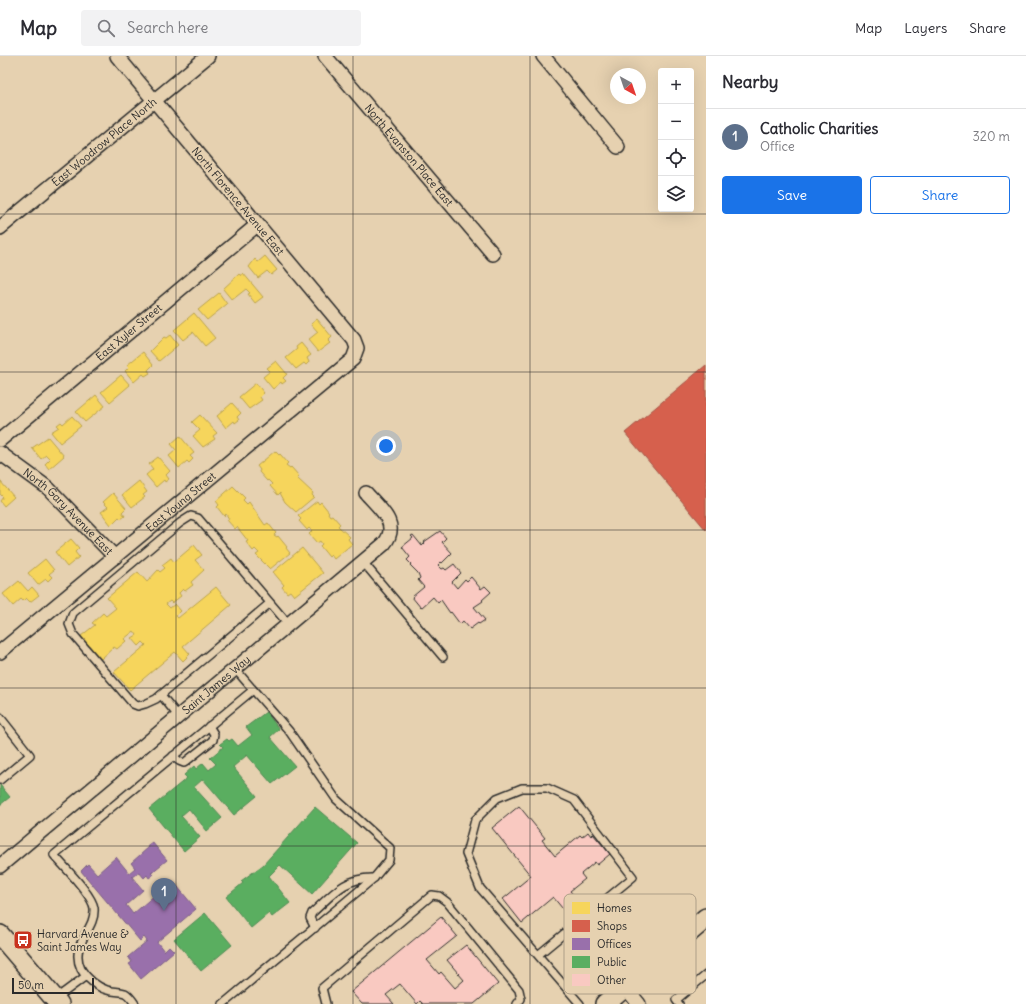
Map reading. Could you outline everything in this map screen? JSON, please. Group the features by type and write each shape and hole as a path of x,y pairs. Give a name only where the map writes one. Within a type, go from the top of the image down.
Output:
{"main road":[{"path":"696,927 706,918"},
{"path":"4,943 57,1003"},
{"path":"605,1004 618,994"}],"street":[{"name":"North Florence Avenue East","path":"117,56 354,340 357,348"},
{"name":"East Woodrow Place North","path":"0,228 208,56"},
{"name":"North Evanston Place East","path":"325,56 493,254"},
{"path":"542,56 618,147"},
{"name":"East Xyler Street","path":"0,440 258,224"},
{"name":"East Young Street","path":"0,652 115,558 352,359 357,348"},
{"name":"North Gary Avenue East","path":"0,453 48,488 115,558"},
{"name":"Saint James Way","path":"0,866 236,670 384,544 391,533 387,518 366,493"},
{"path":"630,994 639,1004"}],"lane":[{"path":"270,604 161,695 145,704 138,706 133,704 73,634 69,624 73,613 180,523 191,516 198,518 289,625"},
{"path":"363,562 443,658"},
{"path":"223,1004 374,878 389,860 390,848 336,799 289,730 236,670"},
{"path":"135,1004 126,994 107,990 86,976 80,964 78,955 79,943 93,918 94,907 90,898 54,854 253,690"},
{"path":"161,695 179,717"},
{"path":"0,717 30,755 0,780"},
{"path":"173,756 184,763 213,740 214,734 209,726"},
{"path":"564,985 480,888 466,854 475,820 497,798 522,788 547,788 574,800 633,877 612,894"},
{"path":"315,928 310,918 312,913 344,885 359,877 374,878"},
{"path":"326,1004 322,988 432,895 439,896 447,902 519,990 521,999 517,1004"},
{"path":"538,955 564,934"},
{"path":"696,983 706,975"},
{"path":"57,1003 86,976"},
{"path":"571,994 580,1004"},
{"path":"679,1004 676,1000 683,994"}],"building: Homes":[{"path":"265,256 277,270 271,275 267,271 258,278 249,267 255,259 258,262"},
{"path":"243,273 263,297 255,303 248,294 250,293 246,289 232,300 223,289 239,274 241,276"},
{"path":"219,293 227,304 207,320 198,310"},
{"path":"194,313 215,338 205,346 193,332 183,340 174,330"},
{"path":"317,319 332,337 328,341 330,343 318,352 308,340 318,332 311,324"},
{"path":"170,335 178,345 159,361 150,351 164,337 166,338"},
{"path":"301,343 311,355 307,358 309,362 306,365 304,363 296,369 286,358 297,349 296,347"},
{"path":"143,352 153,365 148,370 150,373 145,376 143,374 134,382 125,371 129,367 127,365"},
{"path":"276,361 287,374 283,378 286,381 282,384 281,382 273,389 263,377 270,371 267,368"},
{"path":"121,375 130,385 110,402 101,392"},
{"path":"256,383 264,393 260,397 262,400 249,409 239,397"},
{"path":"96,395 105,406 85,422 76,412"},
{"path":"232,403 241,413 237,417 239,420 235,423 234,421 226,428 217,416"},
{"path":"200,415 217,433 213,436 215,439 203,447 193,436 200,430 192,422"},
{"path":"72,416 81,426 60,443 51,432 59,427 57,425 61,422 63,424"},
{"path":"180,436 194,453 190,456 193,459 189,463 187,461 179,468 169,456 176,450 171,444"},
{"path":"48,437 64,456 49,469 45,464 50,459 46,455 41,459 32,448"},
{"path":"275,451 288,463 286,465 290,468 291,467 299,476 297,478 313,493 312,495 314,497 296,512 285,502 280,493 278,495 270,486 272,484 259,472 260,470 257,466"},
{"path":"158,457 170,471 166,475 169,479 165,482 164,480 156,487 146,475 153,469 149,464"},
{"path":"0,481 14,497 4,506 0,501 3,497 0,494"},
{"path":"139,481 147,492 143,495 145,497 132,507 122,495"},
{"path":"233,486 245,498 243,500 247,504 249,502 265,525 268,523 276,533 274,535 277,537 278,536 290,553 270,569 256,555 259,553 255,549 253,551 246,542 248,541 237,527 235,529 227,520 229,519 226,514 224,516 217,507 219,505 216,501"},
{"path":"113,493 126,508 122,512 125,516 121,519 119,517 111,525 101,512 108,507 103,502"},
{"path":"317,501 319,504 321,502 329,512 328,513 330,516 332,515 340,524 338,526 350,537 348,539 352,544 334,559 331,555 329,557 320,546 322,544 320,541 317,543 309,534 312,531 309,528 307,530 299,521 301,519 298,516"},
{"path":"71,539 79,548 75,552 79,557 67,567 55,552"},
{"path":"194,545 202,555 195,560 204,570 191,582 193,585 185,591 183,589 179,593 181,596 172,603 170,601 166,604 170,608 175,604 181,611 176,616 178,618 216,587 231,605 183,646 190,654 183,661 175,652 130,690 114,672 146,645 143,642 139,646 132,638 137,635 134,631 124,639 126,641 117,649 114,647 101,659 81,636 95,625 92,623 103,613 106,616 116,608 107,598 138,572 147,582 158,570 160,572 165,568 162,565 171,558 174,562"},
{"path":"302,548 323,573 294,596 290,591 287,593 282,587 284,585 273,572"},
{"path":"45,559 54,570 49,574 52,577 48,581 46,579 38,585 28,573"},
{"path":"19,581 28,591 32,587 39,595 30,602 26,598 23,601 21,599 13,606 3,594"}],"building: Shops":[{"path":"706,365 706,530 625,433"}],"building: Offices":[{"path":"152,842 167,860 151,873 153,875 149,878 147,875 144,878 139,872 132,877 143,890 126,905 133,914 172,880 196,909 157,942 164,951 169,946 174,951 141,979 129,964 132,962 128,957 147,941 144,937 140,941 81,871 88,864 97,874 116,857 129,873 135,868 131,863 149,847 148,845"}],"building: Public":[{"path":"266,712 279,729 270,737 295,766 272,784 247,755 233,767 257,796 234,815 203,779 194,787 222,818 207,831 189,809 181,816 200,837 184,851 149,809 187,778 184,775 194,766 196,769 203,763 209,770 216,764 210,758 223,747 220,744 227,739 229,741 232,739 238,746 252,735 246,727"},
{"path":"0,785 10,797 0,805"},
{"path":"315,807 357,843 312,894 280,865 269,876 290,903 272,917 269,913 251,928 226,897 243,883 241,881 263,865"},
{"path":"205,913 232,945 201,971 174,939"}],"building: Other":[{"path":"440,531 446,538 442,542 452,553 438,565 442,569 444,568 446,570 454,564 461,573 452,582 457,588 465,579 467,581 471,577 481,589 485,586 491,592 482,600 483,601 474,607 485,620 470,629 463,621 460,624 441,600 438,603 433,597 421,608 412,597 424,587 418,580 420,578 418,573 407,560 410,557 402,547 413,538 411,536 413,535 422,546 425,543 424,542"},
{"path":"519,806 545,838 542,840 555,856 580,835 582,837 588,832 591,836 593,834 610,854 597,865 595,862 581,874 585,879 570,891 572,894 564,894 564,910 553,897 522,923 503,899 531,876 492,828"},
{"path":"441,917 457,936 427,960 439,974 441,972 455,988 464,980 447,960 466,945 498,984 474,1004 423,1004 420,1001 417,1004 400,984 386,995 394,1004 362,1004 351,992"}],"place":[{"name":"Catholic Charities","path":"164,911"},
{"name":"Harvard Avenue & Saint James Way","path":"23,940"}]}
